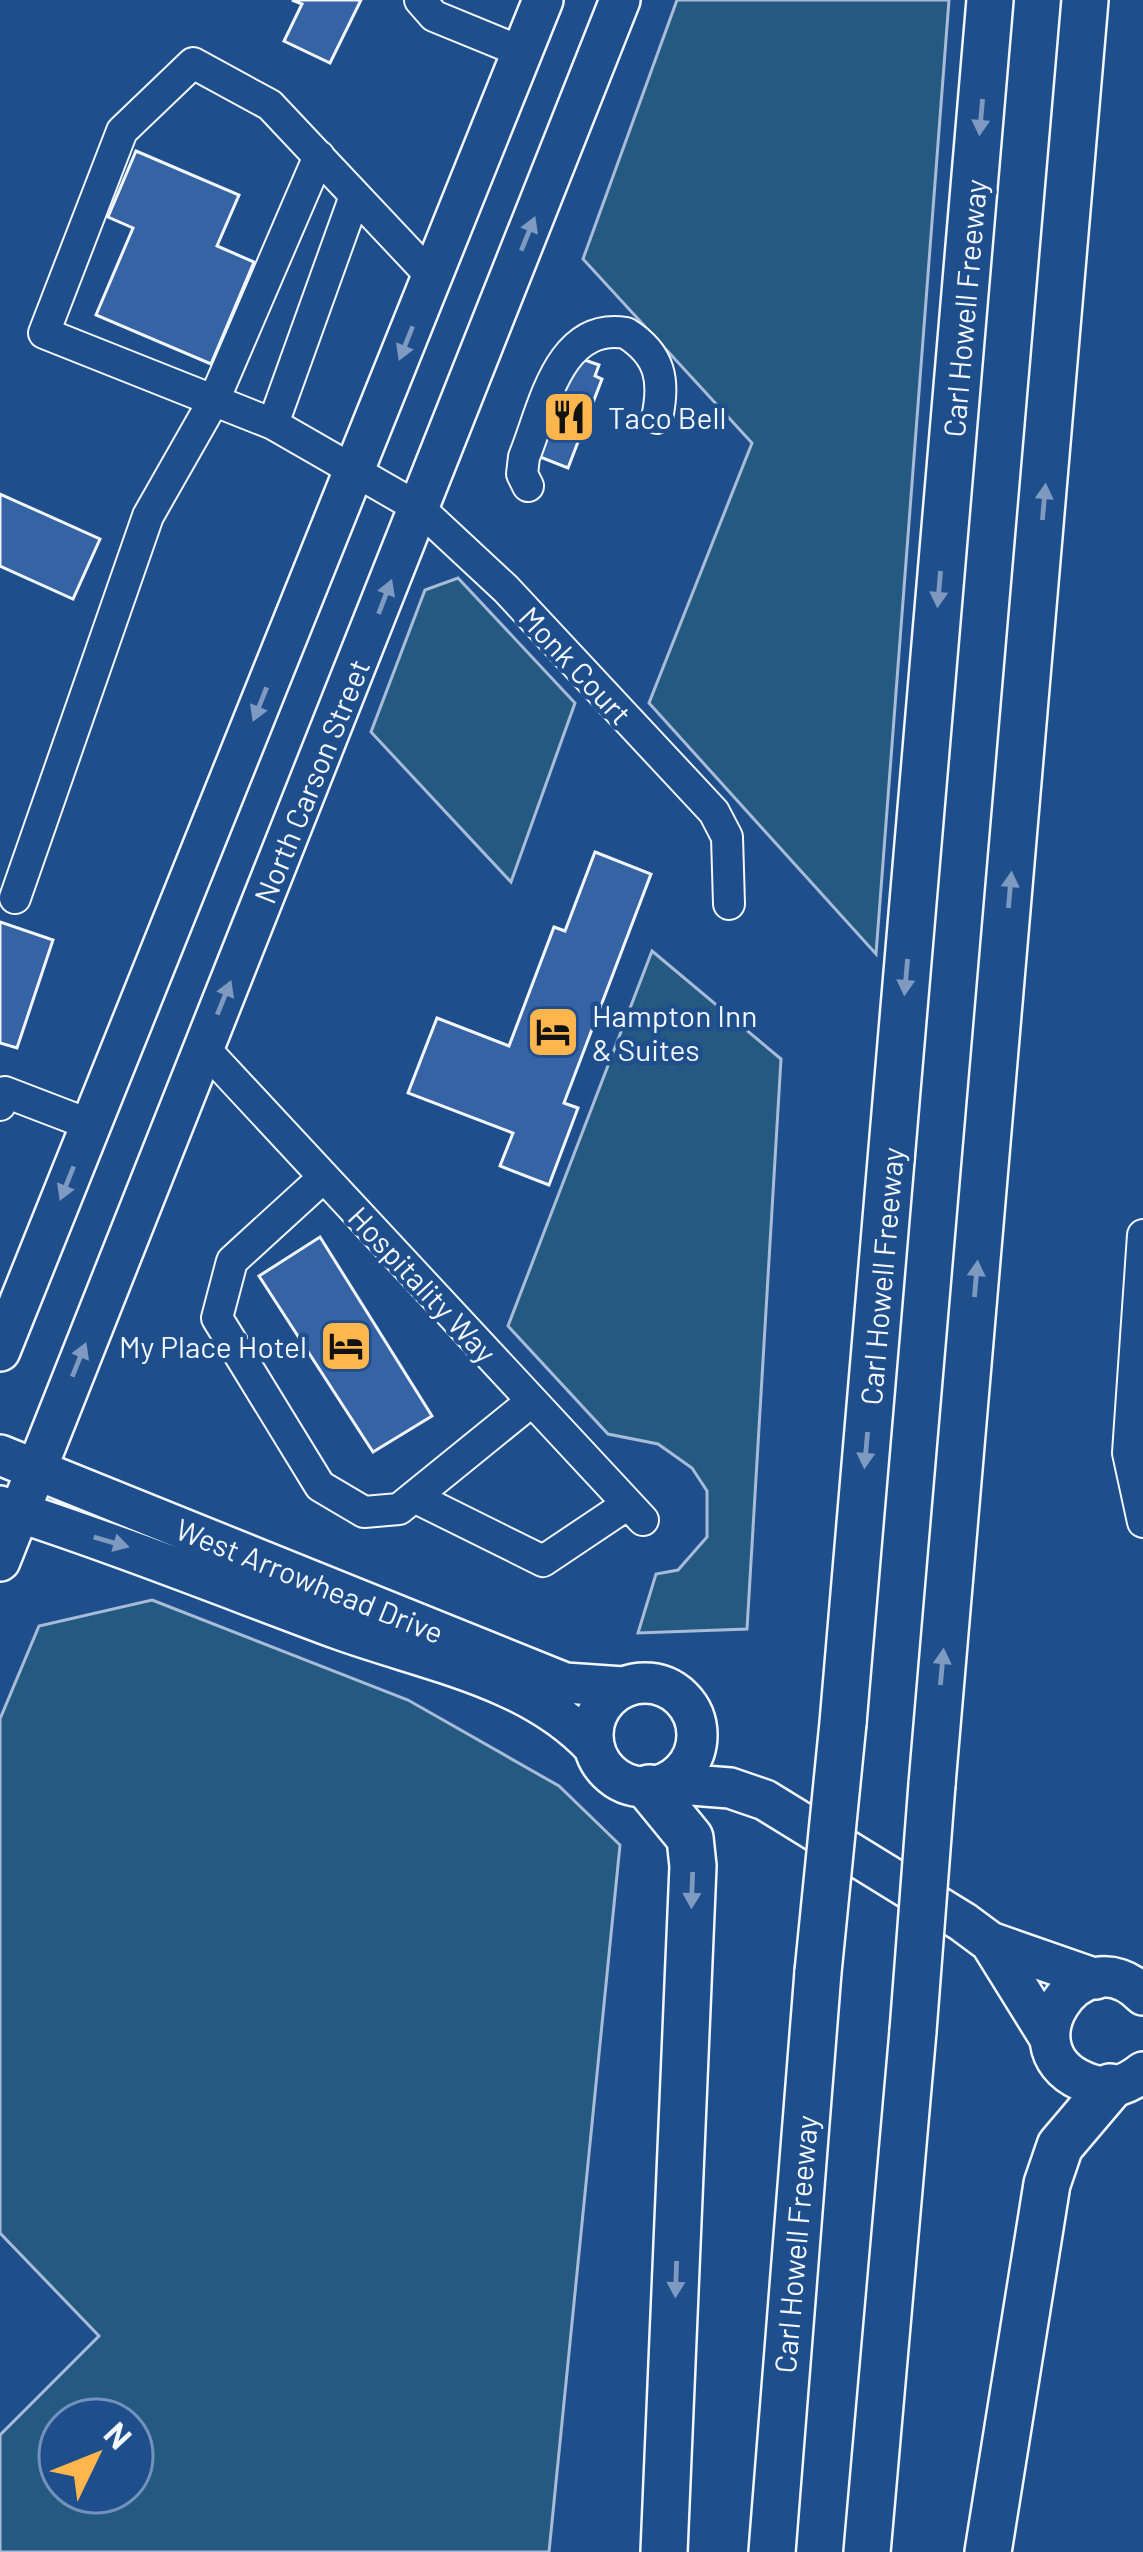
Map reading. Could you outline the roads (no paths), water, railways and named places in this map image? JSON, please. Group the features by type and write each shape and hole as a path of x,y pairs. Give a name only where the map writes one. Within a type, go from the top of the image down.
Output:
{"highway":[{"name":"Carl Howell Freeway","path":"772,2552 818,1972 991,0"},
{"path":"867,2552 1085,0"},
{"path":"658,1786 690,1838 693,1867 664,2552"},
{"path":"988,2552 1047,2184 1060,2146 1129,2084"}],"main road":[{"path":"0,1351 543,0"},
{"name":"North Carson Street","path":"0,1561 17,1462 204,1048 620,0"},
{"name":"West Arrowhead Drive","path":"17,1462 565,1683 623,1687"},
{"name":"West Arrowhead Drive","path":"9,1509 138,1550 334,1627 511,1688 554,1709 594,1748"},
{"path":"765,1800 697,1725 689,1705 667,1687 650,1682 623,1687 603,1702 595,1720 594,1748 619,1780 730,1788 765,1800 990,1942 1123,1978"},
{"path":"658,1786 687,1767 697,1746 697,1725"},
{"path":"990,1942 1049,2037 1057,2060 1074,2079 1129,2084"},
{"path":"1049,2037 1061,1998 1123,1978"}],"street":[{"path":"420,0 434,16 522,52"},
{"name":"Monk Court","path":"319,156 270,105 193,63 122,131 44,333 273,424 419,508 506,589 714,812 727,837 729,904"},
{"path":"15,898 148,516 214,400 319,156 432,277"},
{"path":"273,424 355,196"},
{"path":"285,233 334,255"},
{"path":"528,487 521,474 524,457 567,353 587,336 626,333 648,351 663,388 657,418"},
{"name":"Hospitality Way","path":"204,1048 635,1512 543,1561 414,1497"},
{"path":"2,1091 91,1124"},
{"path":"324,1177 232,1261 217,1318 320,1486 364,1512 399,1509 532,1401"},
{"path":"1143,1235 1136,1411 1128,1453 1143,1522"}],"place":[{"name":"Taco Bell","path":"569,417"},
{"name":"Hampton Inn & Suites","path":"553,1032"},
{"name":"My Place Hotel","path":"346,1346"}]}
